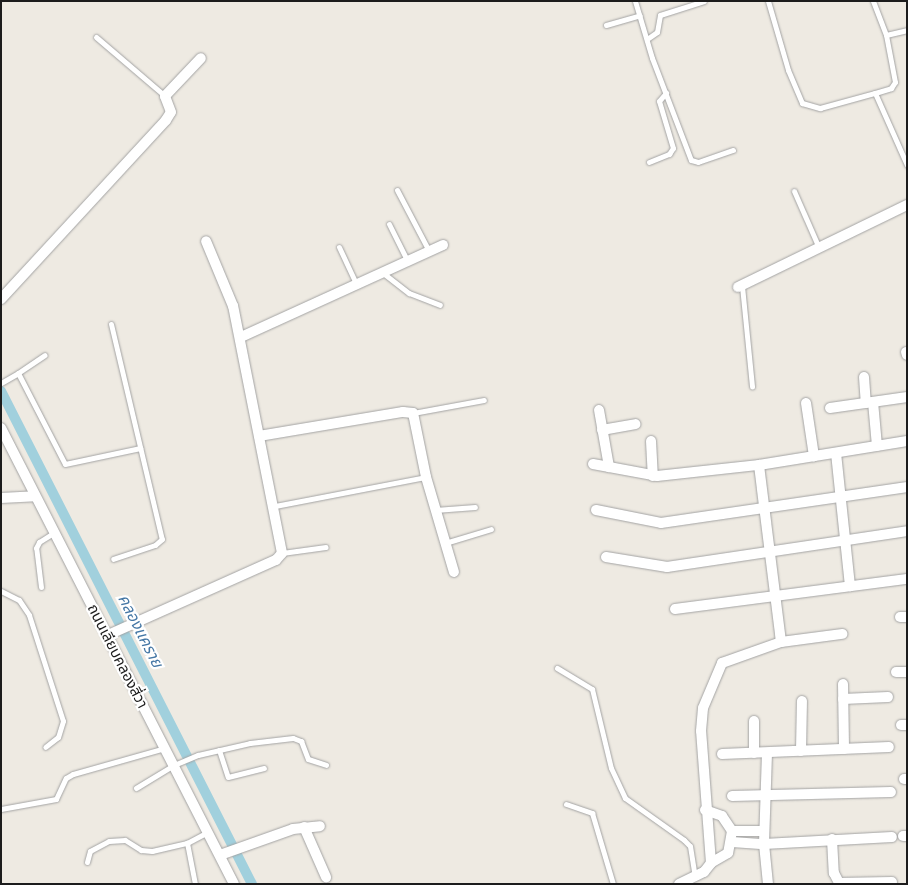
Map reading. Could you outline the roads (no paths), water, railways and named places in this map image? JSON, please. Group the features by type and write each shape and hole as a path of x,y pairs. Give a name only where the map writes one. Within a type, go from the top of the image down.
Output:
{"street":[{"path":"1,299 166,120 171,104 165,96 201,58"},
{"path":"740,286 907,205"},
{"path":"108,635 276,560 282,553 275,506 259,436 241,337 233,306 206,241"},
{"path":"241,337 381,271 443,245"},
{"path":"864,377 877,446"},
{"path":"830,408 907,397"},
{"path":"806,403 814,456"},
{"path":"599,410 609,467"},
{"path":"259,436 403,412 413,413 426,477 454,572"},
{"path":"602,430 635,424"},
{"name":"ถนนเลียบคลองสี่วา","path":"1,428 234,884"},
{"path":"651,441 653,476"},
{"path":"593,464 653,476 760,465 907,441"},
{"path":"836,453 850,586"},
{"path":"760,465 781,642"},
{"path":"596,510 661,523 907,487"},
{"path":"1,498 35,496"},
{"path":"606,557 667,567 907,531"},
{"path":"675,609 907,579"},
{"path":"710,863 701,754 704,708 722,663 781,642 842,634"},
{"path":"896,672 907,672"},
{"path":"843,684 844,749"},
{"path":"843,699 888,697"},
{"path":"801,751 802,701"},
{"path":"754,721 754,753"},
{"path":"722,754 889,747"},
{"path":"767,753 764,844 768,884"},
{"path":"732,796 766,798 891,792"},
{"path":"679,884 695,877 710,863 728,853 732,842 732,831 722,816 705,810"},
{"path":"220,855 304,827 320,826"},
{"path":"304,827 326,877"},
{"path":"732,831 764,831"},
{"path":"732,842 764,844 892,837"},
{"path":"832,840 836,880 839,883 892,882"}],"lane":[{"path":"635,1 691,160 698,162 733,150"},
{"path":"647,39 658,32 660,15 704,1"},
{"path":"768,1 793,86 802,103 820,108 891,88 895,82 886,35 873,1"},
{"path":"606,26 640,15"},
{"path":"886,35 907,30"},
{"path":"96,36 165,96"},
{"path":"649,162 669,154 673,148 659,101 666,93"},
{"path":"875,93 907,165"},
{"path":"397,190 429,251"},
{"path":"794,191 819,248"},
{"path":"389,224 407,260"},
{"path":"339,247 356,283"},
{"path":"381,271 409,293 440,305"},
{"path":"740,286 752,387"},
{"path":"111,324 162,538 155,545 114,559"},
{"path":"1,383 45,355"},
{"path":"18,373 65,464 140,448"},
{"path":"413,413 484,400"},
{"path":"275,506 426,477"},
{"path":"435,510 475,507"},
{"path":"445,543 492,530"},
{"path":"41,587 36,548 39,542 55,532"},
{"path":"282,553 326,547"},
{"path":"1,591 19,600 28,615 63,721 58,737 45,746"},
{"path":"557,668 592,689 611,768 625,798 690,846 695,877"},
{"path":"136,788 174,765 198,756 219,750 298,738 308,759 326,765"},
{"path":"1,809 56,799 66,778 73,774 165,748"},
{"path":"219,750 228,777 264,768"},
{"path":"566,804 592,813 613,884"},
{"path":"86,862 90,851 109,841 125,840 141,850 152,851 186,843 208,832"},
{"path":"186,843 195,884"}],"waterway":[{"name":"คลองเเคราย","path":"1,391 252,884"}]}
